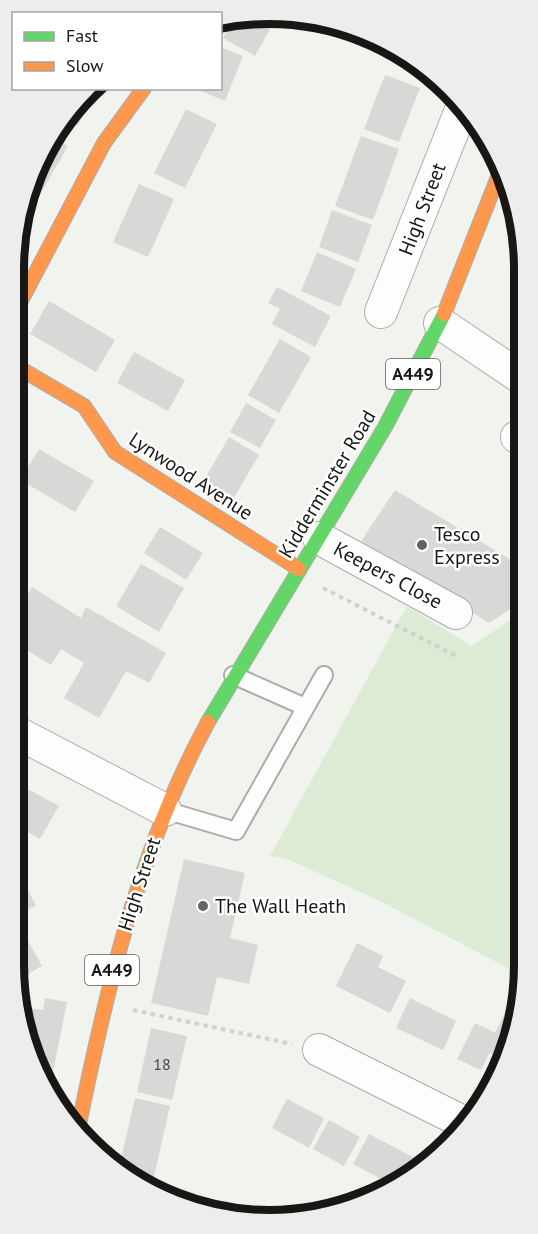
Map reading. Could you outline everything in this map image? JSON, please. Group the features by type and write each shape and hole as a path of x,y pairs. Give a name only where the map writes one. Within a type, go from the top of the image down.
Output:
{"main road":[{"path":"24,295 104,143 143,90"},
{"name":"Kidderminster Road","path":"165,810 204,725 319,538 440,323 472,248 497,180"},
{"name":"Lynwood Avenue","path":"24,371 84,406 115,452 297,572"},
{"name":"High Street","path":"80,1120 104,1004 128,915 165,810"}],"street":[{"name":"High Street","path":"381,312 459,115"},
{"path":"440,323 514,373"},
{"name":"Keepers Close","path":"319,538 456,612"},
{"path":"24,736 165,810"},
{"path":"320,1050 459,1120"}],"lane":[{"path":"233,675 305,707"},
{"path":"165,810 236,831 324,675"}],"path":[{"path":"297,572 456,656"},
{"path":"104,1004 320,1050"}],"green space":[{"path":"407,606 471,646 514,618 514,971 380,901 285,858 270,856"}],"building":[{"path":"273,24 255,56 223,38 229,27"},
{"path":"222,48 243,56 225,101 198,90 222,90"},
{"path":"385,75 420,88 399,142 364,129"},
{"path":"92,100 78,125 73,123"},
{"path":"186,109 217,124 185,188 154,173"},
{"path":"361,136 399,149 373,220 335,206"},
{"path":"60,142 68,146 37,200 34,198 37,190"},
{"path":"139,184 174,199 148,257 113,242"},
{"path":"332,210 372,225 358,262 319,247"},
{"path":"317,252 356,269 340,307 301,291"},
{"path":"277,287 331,316 315,347 272,324 280,309 268,303"},
{"path":"49,301 115,340 96,372 30,334"},
{"path":"280,339 311,357 279,413 248,395"},
{"path":"134,352 185,380 168,411 117,383"},
{"path":"246,403 276,420 260,448 230,432"},
{"path":"229,437 259,455 233,499 203,482"},
{"path":"39,449 94,481 75,512 24,482 24,473"},
{"path":"395,490 514,562 514,607 489,623 361,541"},
{"path":"160,527 203,553 186,580 144,553"},
{"path":"141,564 184,588 159,632 116,606"},
{"path":"32,587 81,618 86,607 166,653 149,683 126,671 99,718 64,698 84,663 61,649 51,665 24,648 24,600"},
{"path":"24,787 59,806 40,839 24,830"},
{"path":"184,859 245,873 230,938 258,945 249,984 217,977 208,1016 151,1003"},
{"path":"24,883 36,905 24,912"},
{"path":"24,933 42,966 25,976"},
{"path":"357,943 383,956 378,967 406,981 390,1013 336,986"},
{"path":"45,998 67,1002 52,1078 37,1044 34,1035 36,1026 31,1025 29,1013 30,1008 43,1010"},
{"path":"410,998 456,1021 443,1050 396,1028"},
{"path":"506,1010 509,1012 496,1057 489,1053 481,1070 457,1059 475,1023 495,1033"},
{"path":"151,1028 187,1036 172,1100 137,1092"},
{"path":"135,1098 170,1106 153,1181 121,1160"},
{"path":"287,1099 324,1118 309,1148 272,1128"},
{"path":"329,1120 360,1137 344,1166 313,1149"},
{"path":"369,1134 417,1159 385,1181 353,1164"}],"traffic: fast":[{"path":"208,722 385,427 444,314"}],"traffic: slow":[{"path":"24,295 104,143 143,90"},
{"path":"444,314 497,180"},
{"path":"24,371 84,406 115,452 299,569"},
{"path":"80,1120 113,975 143,871 183,771 208,722"}],"place":[{"name":"Tesco Express","path":"422,545"},
{"name":"The Wall Heath","path":"203,906"}]}
